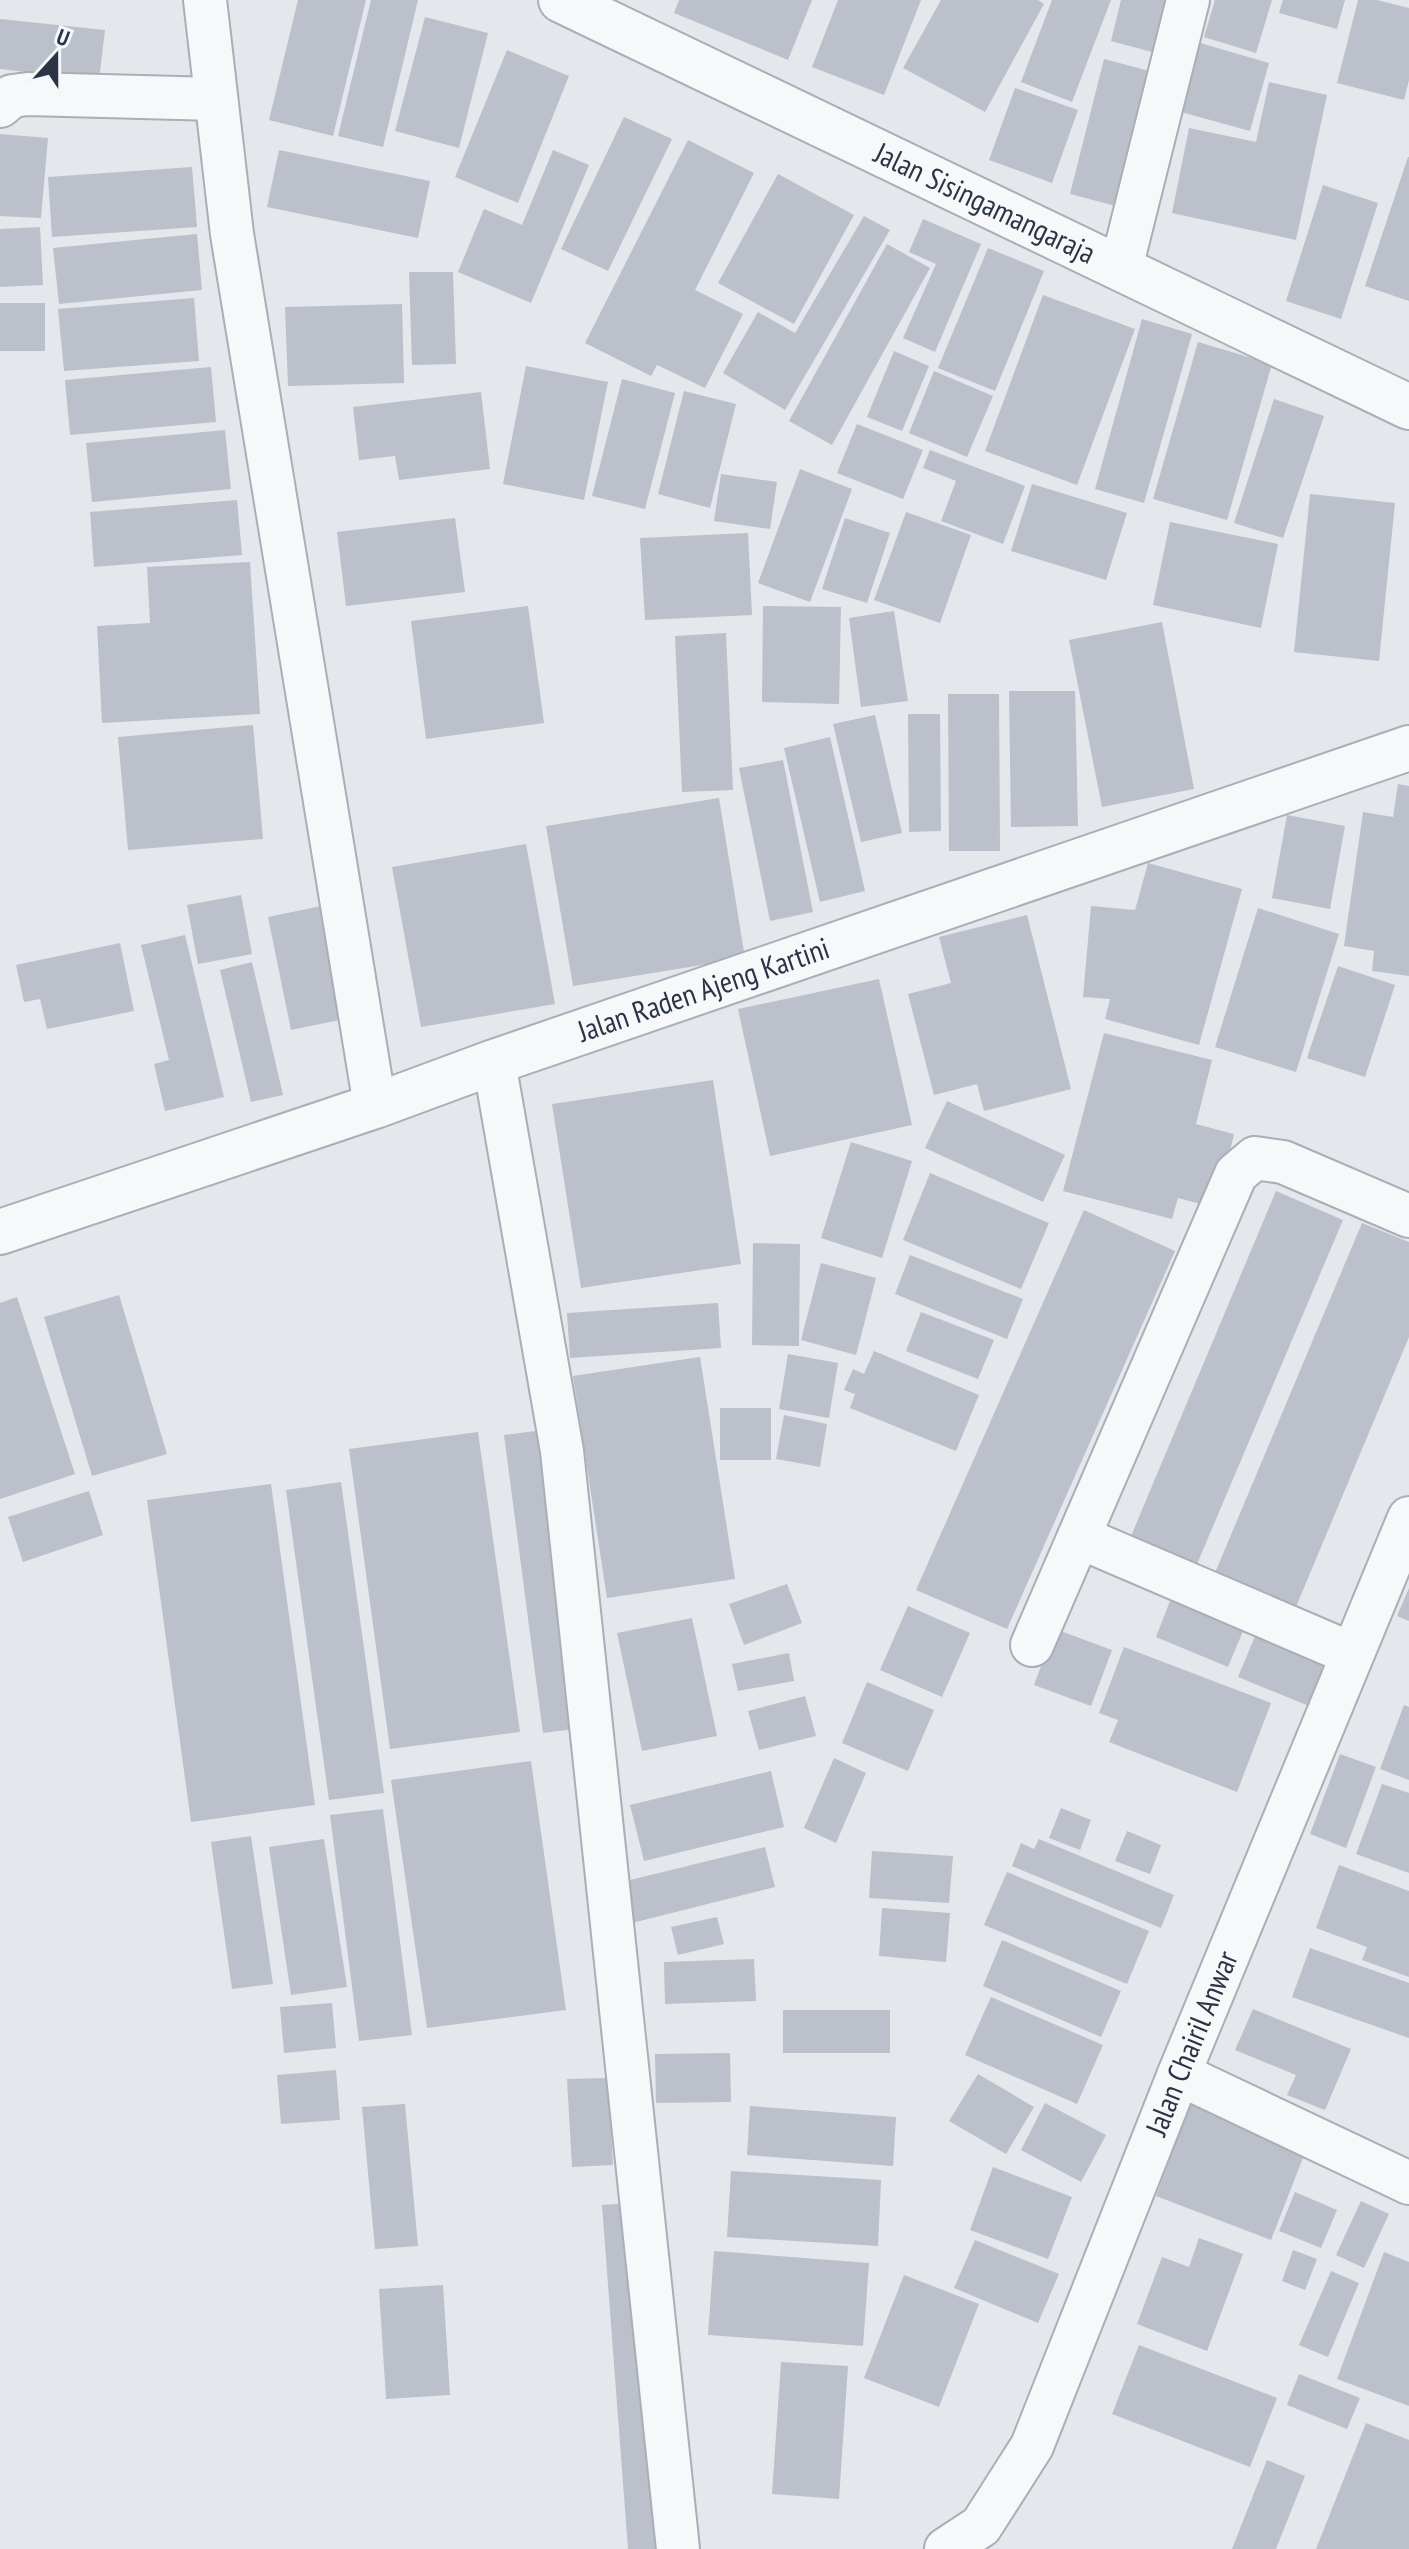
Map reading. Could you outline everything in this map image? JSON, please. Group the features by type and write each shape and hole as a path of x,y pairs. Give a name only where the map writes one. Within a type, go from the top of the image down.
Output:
{"street":[{"path":"205,0 235,249 375,1106"},
{"name":"Jalan Sisingamangaraja","path":"561,0 1409,407"},
{"path":"1121,268 1188,0"},
{"path":"0,106 12,96 28,94 216,99"},
{"name":"Jalan Raden Ajeng Kartini","path":"0,1232 375,1106 494,1062 1409,748"},
{"path":"494,1062 562,1451 678,2549"},
{"path":"1032,1645 1236,1174 1255,1158 1283,1162 1409,1216"},
{"name":"Jalan Chairil Anwar","path":"946,2549 981,2526 1032,2446 1179,2074 1409,1518"},
{"path":"1079,1537 1352,1654"},
{"path":"1179,2074 1409,2183"}],"building":[{"path":"298,0 366,0 333,136 269,120"},
{"path":"371,0 418,0 383,147 338,136"},
{"path":"679,0 812,0 788,60 674,13"},
{"path":"838,0 921,0 884,95 812,67"},
{"path":"941,0 1038,0 1044,4 985,112 903,68"},
{"path":"1052,0 1111,0 1072,102 1021,82"},
{"path":"1121,0 1178,0 1163,55 1111,41"},
{"path":"1215,0 1272,0 1256,53 1204,37"},
{"path":"1283,0 1345,0 1337,29 1279,13"},
{"path":"1358,0 1377,0 1409,8 1409,80 1404,100 1337,83"},
{"path":"425,17 488,33 459,148 395,131"},
{"path":"0,19 105,30 99,80 0,69"},
{"path":"1200,43 1269,63 1250,131 1181,112"},
{"path":"507,50 569,76 518,203 455,177"},
{"path":"1104,59 1165,75 1131,210 1070,194"},
{"path":"1269,82 1327,95 1296,240 1172,213 1189,128 1256,142"},
{"path":"1015,88 1078,110 1052,183 989,160"},
{"path":"624,117 672,139 608,271 561,249"},
{"path":"0,134 48,138 41,218 0,216"},
{"path":"688,140 754,173 695,290 743,314 705,388 657,365 651,376 585,343"},
{"path":"279,150 430,181 418,238 267,207"},
{"path":"553,150 589,165 531,303 458,272 484,209 522,225"},
{"path":"1409,157 1409,301 1365,286"},
{"path":"192,167 197,227 52,237 48,177"},
{"path":"778,174 854,215 794,324 718,283"},
{"path":"1323,185 1378,203 1341,319 1286,301"},
{"path":"864,216 890,230 785,410 723,373 758,312 795,333"},
{"path":"923,219 981,244 935,352 903,338 936,264 909,252"},
{"path":"40,227 43,285 0,287 0,229"},
{"path":"197,234 202,290 59,304 53,248"},
{"path":"887,244 930,268 832,445 789,421"},
{"path":"988,248 1044,271 995,391 938,368"},
{"path":"409,272 453,272 456,364 412,365"},
{"path":"1043,295 1135,329 1077,485 985,451"},
{"path":"194,298 199,361 64,371 58,309"},
{"path":"0,303 45,303 45,351 0,351"},
{"path":"402,304 404,383 288,386 285,307"},
{"path":"1142,319 1192,334 1144,503 1095,489"},
{"path":"1198,342 1272,364 1227,520 1153,499"},
{"path":"894,351 929,366 902,431 867,417"},
{"path":"526,366 608,382 584,500 503,484"},
{"path":"211,367 216,422 70,435 65,380"},
{"path":"934,371 993,396 967,457 909,433"},
{"path":"622,379 675,393 645,509 592,496"},
{"path":"684,391 736,404 710,508 658,494"},
{"path":"481,392 490,469 399,480 395,456 359,460 353,407"},
{"path":"1274,399 1324,416 1283,538 1234,523"},
{"path":"857,424 923,450 903,499 837,473"},
{"path":"225,430 231,489 92,502 86,443"},
{"path":"930,450 1025,486 1003,544 941,521 956,481 923,468"},
{"path":"800,469 852,489 810,602 758,583"},
{"path":"721,474 777,482 770,529 714,521"},
{"path":"1032,484 1127,513 1106,580 1011,551"},
{"path":"1310,494 1395,503 1379,661 1294,652"},
{"path":"237,500 242,555 94,567 90,512"},
{"path":"906,512 971,535 940,623 874,600"},
{"path":"455,518 465,592 346,606 337,532"},
{"path":"845,518 890,533 867,603 822,589"},
{"path":"1170,522 1278,544 1261,628 1153,605"},
{"path":"748,533 752,615 645,620 640,538"},
{"path":"250,562 260,714 102,723 97,626 150,623 147,567"},
{"path":"528,606 544,723 426,739 411,621"},
{"path":"763,606 841,607 839,704 762,702"},
{"path":"894,611 908,701 861,707 849,618"},
{"path":"1162,622 1194,789 1102,807 1069,640"},
{"path":"726,633 733,790 682,792 675,636"},
{"path":"1009,691 1075,691 1078,826 1011,827"},
{"path":"948,694 999,694 1000,851 949,851"},
{"path":"908,714 940,714 941,831 909,832"},
{"path":"875,715 902,833 861,842 833,724"},
{"path":"253,725 263,839 128,850 118,737"},
{"path":"830,737 865,891 820,902 784,748"},
{"path":"783,760 813,912 770,921 739,768"},
{"path":"1398,784 1409,786 1409,976 1372,971 1374,951 1344,946 1363,812 1393,817"},
{"path":"719,798 745,958 573,986 546,826"},
{"path":"1287,815 1345,826 1330,909 1272,898"},
{"path":"526,844 555,1004 421,1027 392,867"},
{"path":"1148,863 1242,889 1199,1045 1105,1019 1110,999 1083,997 1091,906 1135,910"},
{"path":"241,895 252,954 198,964 187,905"},
{"path":"331,904 354,1017 291,1030 268,917"},
{"path":"1258,908 1339,934 1296,1072 1215,1047"},
{"path":"1027,915 1071,1089 984,1111 977,1084 934,1095 908,994 951,983 939,937"},
{"path":"185,935 224,1097 165,1111 154,1064 169,1060 141,945"},
{"path":"120,943 134,1011 47,1029 40,999 24,1002 16,965"},
{"path":"252,962 283,1095 251,1102 220,970"},
{"path":"1338,966 1395,985 1365,1077 1307,1058"},
{"path":"879,979 912,1125 770,1156 738,1009"},
{"path":"1104,1033 1212,1060 1196,1124 1234,1134 1216,1208 1178,1198 1172,1219 1063,1191"},
{"path":"713,1080 741,1264 581,1288 552,1104"},
{"path":"947,1101 1065,1155 1043,1202 925,1148"},
{"path":"851,1142 912,1161 882,1258 821,1238"},
{"path":"930,1173 1049,1223 1021,1289 903,1240"},
{"path":"1276,1191 1343,1220 1197,1564 1131,1536"},
{"path":"1084,1210 1175,1251 1007,1629 916,1590"},
{"path":"1362,1223 1409,1242 1409,1337 1293,1614 1212,1580"},
{"path":"753,1243 800,1244 799,1346 752,1345"},
{"path":"910,1255 1023,1299 1007,1339 895,1294"},
{"path":"821,1263 876,1278 856,1355 801,1340"},
{"path":"119,1295 167,1454 92,1476 44,1317"},
{"path":"17,1297 75,1474 0,1499 0,1303"},
{"path":"718,1303 721,1348 570,1358 567,1313"},
{"path":"921,1312 994,1340 978,1379 906,1351"},
{"path":"874,1351 979,1395 956,1451 850,1408 855,1394 844,1390 853,1369 864,1374"},
{"path":"788,1354 838,1363 829,1418 779,1409"},
{"path":"700,1357 735,1579 607,1598 573,1376"},
{"path":"720,1408 771,1408 771,1460 720,1460"},
{"path":"784,1415 827,1424 820,1467 776,1459"},
{"path":"543,1430 582,1728 543,1733 504,1435"},
{"path":"478,1432 520,1732 390,1749 349,1449"},
{"path":"341,1482 384,1793 329,1800 286,1490"},
{"path":"271,1484 315,1805 191,1822 147,1500"},
{"path":"89,1491 103,1535 23,1562 8,1517"},
{"path":"787,1584 802,1623 744,1645 729,1604"},
{"path":"1409,1588 1409,1621 1397,1616"},
{"path":"1170,1601 1243,1631 1228,1667 1156,1637"},
{"path":"908,1606 970,1633 942,1697 880,1670"},
{"path":"692,1618 717,1736 642,1751 617,1633"},
{"path":"1055,1629 1112,1650 1091,1706 1034,1685"},
{"path":"1258,1629 1329,1658 1309,1706 1238,1677"},
{"path":"1124,1647 1271,1703 1237,1792 1109,1742 1118,1720 1099,1713"},
{"path":"789,1653 794,1681 738,1691 732,1664"},
{"path":"867,1682 934,1710 908,1771 842,1743"},
{"path":"805,1696 816,1736 759,1750 748,1711"},
{"path":"1404,1705 1409,1707 1409,1780 1380,1769"},
{"path":"1340,1754 1376,1767 1346,1848 1310,1834"},
{"path":"834,1758 866,1773 836,1843 804,1828"},
{"path":"531,1761 566,2010 427,2028 391,1780"},
{"path":"771,1771 784,1827 644,1861 630,1805"},
{"path":"1382,1784 1409,1793 1409,1873 1356,1854"},
{"path":"1061,1808 1091,1820 1080,1850 1049,1838"},
{"path":"383,1809 412,2035 359,2041 330,1815"},
{"path":"1127,1831 1161,1845 1150,1874 1115,1861"},
{"path":"251,1836 273,1984 232,1989 211,1842"},
{"path":"324,1839 347,1987 291,1995 269,1847"},
{"path":"1039,1839 1174,1895 1161,1928 1012,1866 1021,1843 1034,1849"},
{"path":"765,1847 775,1887 632,1923 622,1882"},
{"path":"872,1851 953,1856 949,1903 869,1898"},
{"path":"1339,1865 1409,1891 1409,1977 1362,1960 1367,1947 1316,1928"},
{"path":"1007,1872 1149,1931 1127,1984 984,1925"},
{"path":"882,1908 950,1913 946,1962 879,1956"},
{"path":"717,1917 724,1944 678,1955 671,1927"},
{"path":"1002,1940 1121,1991 1101,2037 983,1986"},
{"path":"1310,1948 1409,1983 1409,2038 1292,1997"},
{"path":"754,1959 756,2001 665,2004 664,1962"},
{"path":"991,1997 1103,2045 1077,2104 965,2055"},
{"path":"332,2003 336,2048 284,2053 280,2007"},
{"path":"1253,2009 1351,2049 1325,2110 1287,2095 1296,2075 1235,2050"},
{"path":"783,2010 890,2010 890,2053 783,2053"},
{"path":"730,2053 731,2102 656,2103 655,2054"},
{"path":"336,2070 340,2120 281,2124 277,2075"},
{"path":"978,2074 1034,2107 1006,2154 949,2121"},
{"path":"608,2078 613,2165 572,2167 567,2079"},
{"path":"1192,2100 1308,2145 1271,2240 1156,2196"},
{"path":"1045,2103 1106,2135 1081,2182 1021,2150"},
{"path":"405,2104 418,2246 375,2249 362,2107"},
{"path":"750,2106 896,2117 893,2166 747,2155"},
{"path":"993,2167 1072,2197 1048,2259 970,2230"},
{"path":"731,2171 881,2180 878,2246 727,2237"},
{"path":"1295,2192 1337,2210 1321,2248 1279,2231"},
{"path":"1361,2201 1389,2214 1364,2268 1336,2255"},
{"path":"633,2203 659,2549 628,2549 602,2205"},
{"path":"1199,2238 1243,2254 1207,2351 1137,2324 1162,2257 1189,2267"},
{"path":"975,2240 1059,2274 1038,2323 954,2288"},
{"path":"1293,2250 1317,2259 1305,2290 1282,2281"},
{"path":"714,2251 869,2263 863,2346 708,2335"},
{"path":"1384,2252 1409,2262 1409,2406 1337,2379"},
{"path":"1331,2271 1359,2283 1328,2357 1299,2345"},
{"path":"904,2275 979,2304 939,2407 864,2378"},
{"path":"443,2285 450,2395 386,2399 379,2289"},
{"path":"1139,2345 1277,2398 1250,2467 1112,2414"},
{"path":"781,2362 848,2366 839,2499 772,2494"},
{"path":"1299,2374 1360,2398 1347,2429 1287,2405"},
{"path":"1366,2423 1409,2440 1409,2549 1316,2549"},
{"path":"1267,2460 1305,2476 1276,2549 1232,2549"}]}
